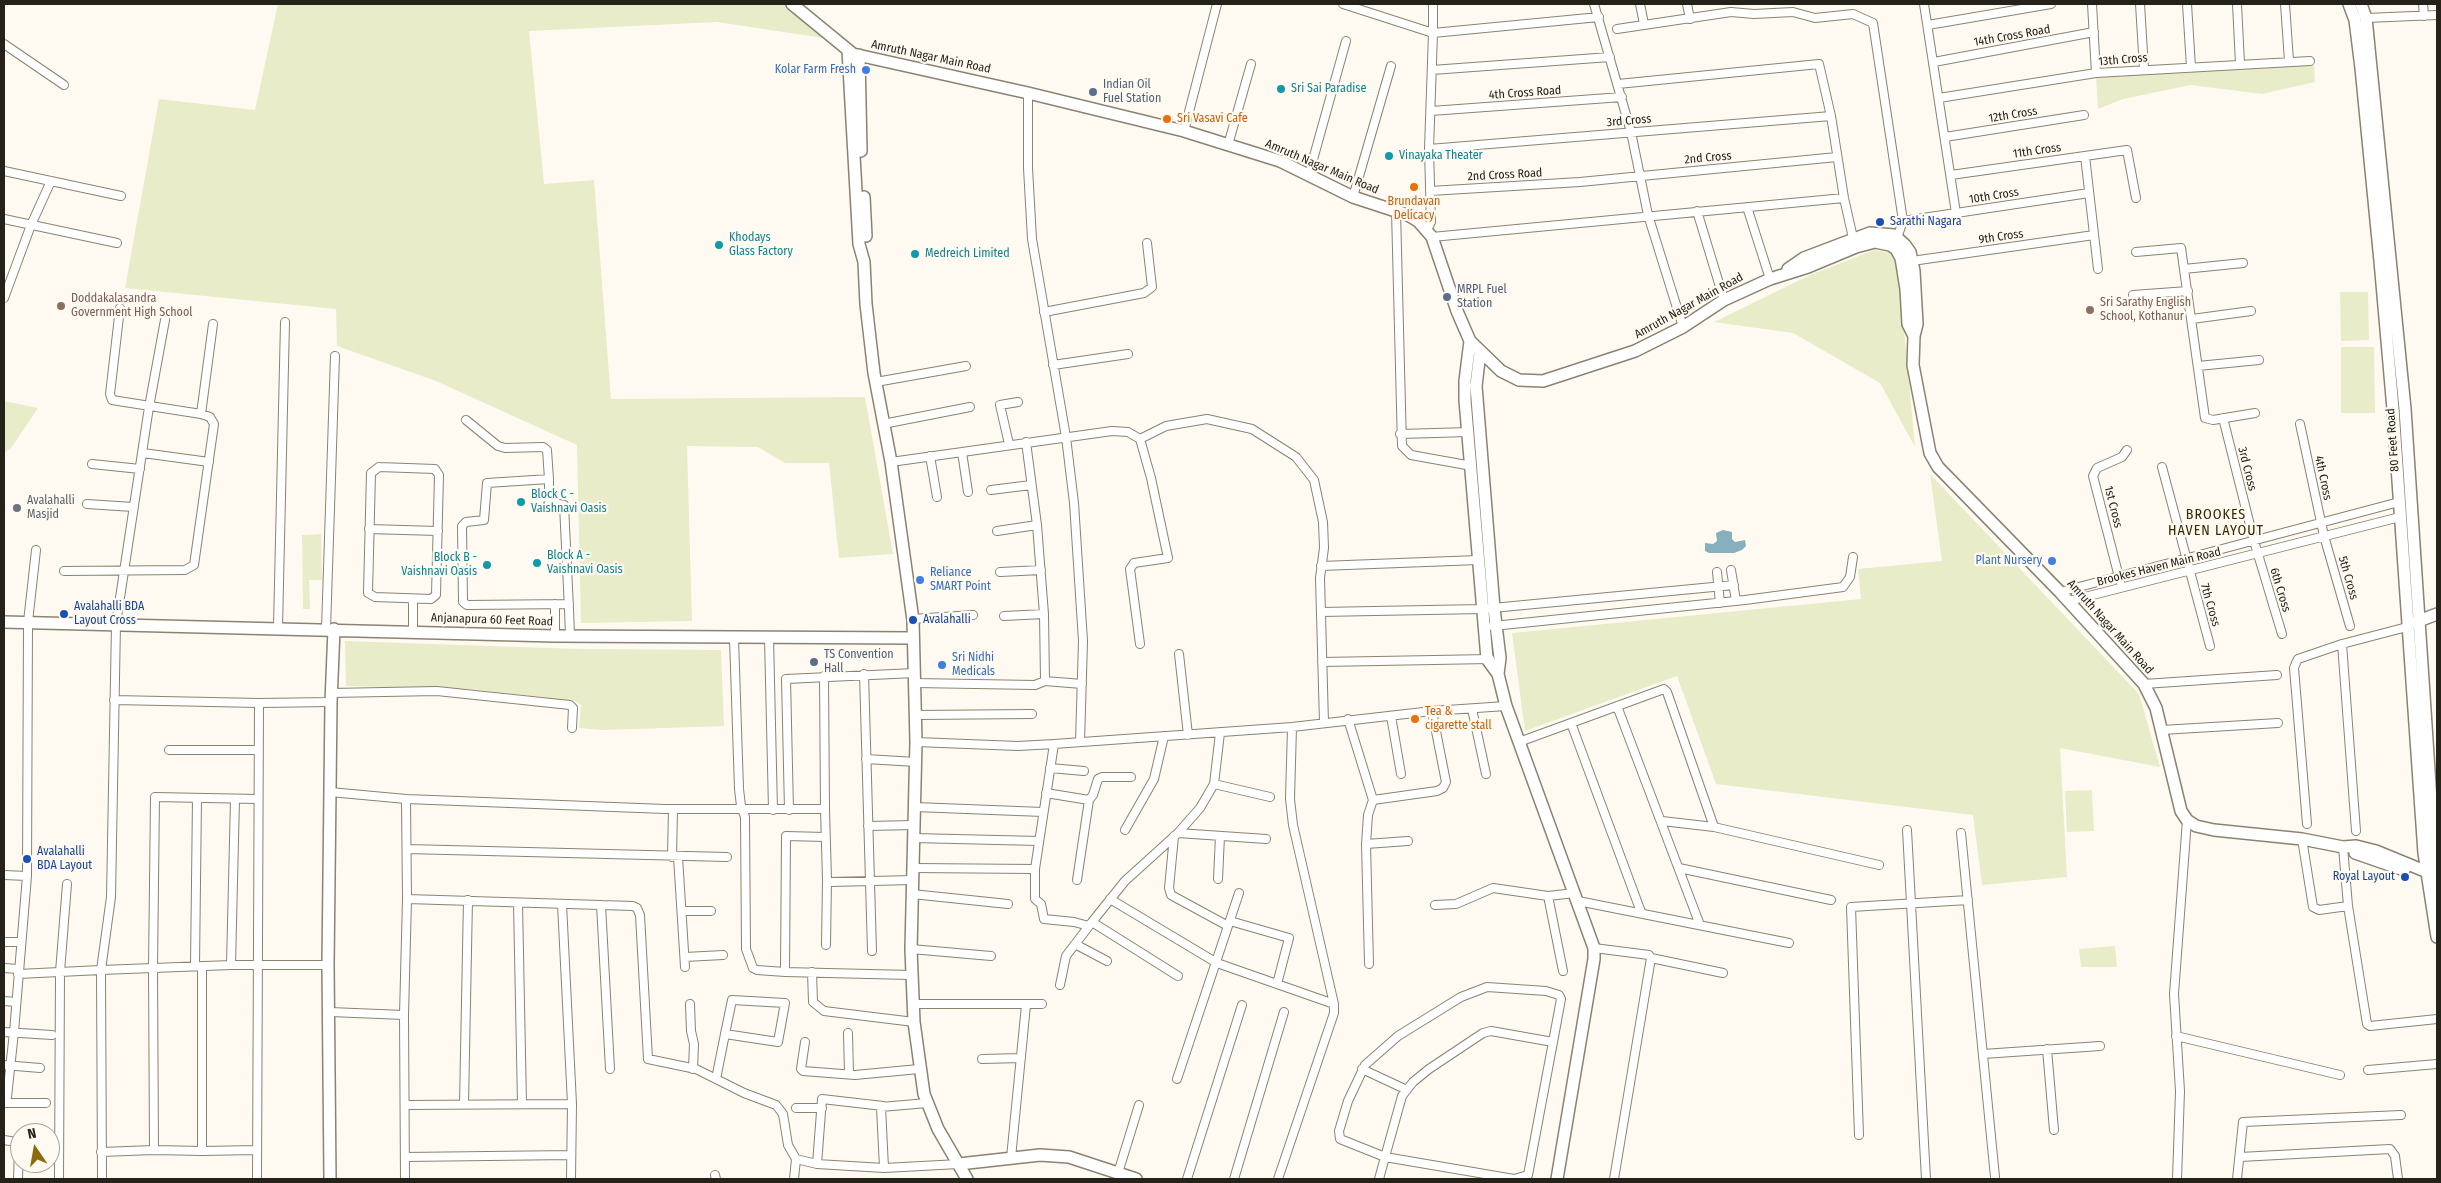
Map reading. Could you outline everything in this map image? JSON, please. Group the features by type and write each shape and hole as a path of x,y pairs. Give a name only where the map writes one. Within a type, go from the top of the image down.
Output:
{"street":[{"name":"Amruth Nagar Main Road","path":"792,4 848,50 859,56 1028,93 1184,131 1280,161 1353,197 1396,211 1418,221 1430,233 1455,306 1470,341 1501,371 1519,380 1543,381 1636,351 1683,327 1724,300 1781,274 1808,267 1862,245 1875,242 1895,242"},
{"path":"1184,131 1217,4"},
{"path":"1343,4 1433,33 1598,17"},
{"path":"1433,4 1429,149 1430,233 1844,198"},
{"path":"1594,4 1631,132 1648,215 1683,327"},
{"path":"1640,4 1644,24"},
{"path":"1687,4 1690,19"},
{"path":"1924,4 1956,213"},
{"path":"1928,26 2051,4"},
{"path":"2092,4 2096,73"},
{"path":"2140,4 2144,69"},
{"path":"2187,4 2191,67"},
{"path":"2237,4 2240,64"},
{"path":"2285,4 2288,61"},
{"name":"80 Feet Road","path":"2349,4 2355,20 2361,68 2393,409 2407,627 2433,878"},
{"name":"80 Feet Road","path":"2361,4 2366,18 2405,409 2420,620 2433,878"},
{"path":"2423,4 2424,16"},
{"path":"1617,29 1690,19 1731,8 1754,14 1793,12 1815,18 1853,14 1873,23 1903,221 1895,242"},
{"path":"2366,18 2437,15"},
{"name":"14th Cross Road","path":"1934,62 2094,32"},
{"path":"1309,174 1346,41"},
{"path":"4,44 64,85"},
{"path":"848,50 859,244 864,262 866,304 876,382 891,462 912,619 916,715 911,949 914,1022 919,1069 927,1104 938,1129 967,1179"},
{"path":"859,56 867,254 864,262"},
{"path":"1432,70 1610,57"},
{"name":"13th Cross","path":"1939,98 2096,73 2310,61"},
{"path":"1618,84 1816,63 1820,66 1831,116 1844,198 1853,238"},
{"path":"1228,145 1251,64"},
{"path":"1353,197 1391,66"},
{"path":"1028,93 1028,168 1032,239 1066,437 1075,523 1083,641 1080,742"},
{"name":"4th Cross Road","path":"1431,111 1622,97"},
{"name":"12th Cross","path":"1945,137 2084,114"},
{"name":"3rd Cross","path":"1429,149 1831,116"},
{"name":"11th Cross","path":"1951,175 2127,150 2136,198"},
{"path":"2086,156 2098,269"},
{"name":"2nd Cross","path":"1580,182 1838,157"},
{"path":"4,171 121,196"},
{"path":"4,298 8,275 51,181"},
{"name":"2nd Cross Road","path":"1430,191 1580,182"},
{"name":"10th Cross","path":"1903,221 2089,193"},
{"path":"1747,207 1770,279"},
{"path":"1396,211 1400,434 1402,446 1411,455 1472,466"},
{"path":"1697,211 1724,300"},
{"path":"4,219 117,244"},
{"name":"Amruth Nagar Main Road","path":"1781,274 1804,258 1853,238 1879,233 1910,252 1917,324 1914,336 1913,365 1930,453 1938,467 2060,592 2144,684 2156,708 2181,811 2187,820"},
{"name":"9th Cross","path":"1912,261 2094,235"},
{"name":"Amruth Nagar Main Road","path":"1895,242 1901,258 1906,289 1908,324 1914,336"},
{"path":"1044,312 1144,293 1152,287 1147,243"},
{"path":"2136,252 2181,248 2205,418 2213,420 2254,413"},
{"path":"2184,269 2243,263"},
{"path":"2133,295 2188,290"},
{"path":"64,571 185,570 194,565 214,424 210,416 112,400 110,394 120,308"},
{"path":"2192,319 2251,312"},
{"path":"102,1179 101,970 111,897 116,624 149,407 165,320"},
{"path":"278,627 285,322"},
{"path":"201,414 213,324"},
{"path":"1470,341 1465,381 1482,609 1500,658 1498,674 1506,706 1594,948 1594,959 1557,1179"},
{"path":"1480,352 1476,386 1494,608 1487,659 1498,674"},
{"path":"1053,365 1128,354"},
{"path":"330,1179 330,1012 328,966 330,629 335,356"},
{"path":"2198,366 2259,360"},
{"path":"876,382 966,366"},
{"path":"1009,444 1000,406 1018,402"},
{"path":"883,424 970,407"},
{"path":"2393,409 2405,409"},
{"name":"3rd Cross","path":"2223,418 2257,553"},
{"path":"1140,439 1166,426 1207,419 1252,429 1296,457 1314,480 1323,522 1324,548 1321,566 1321,612 1324,723"},
{"path":"466,420 498,446 505,448 543,447 547,450 549,502 564,505 570,636"},
{"name":"4th Cross","path":"2300,424 2324,536"},
{"path":"891,462 1112,431 1128,432 1140,439 1151,478 1168,558 1134,563 1130,568 1140,644"},
{"path":"1400,434 1469,432"},
{"path":"1026,442 1041,570 1045,681"},
{"name":"1st Cross","path":"2122,588 2093,476 2097,468 2122,457 2127,450"},
{"path":"962,452 968,492"},
{"path":"143,453 209,462"},
{"path":"930,456 937,498"},
{"path":"92,464 140,469"},
{"path":"2162,466 2189,571"},
{"path":"379,467 438,471 436,594 431,600 375,597 368,593 370,529 371,473 379,467"},
{"path":"549,479 487,483 484,520 466,522 462,526 462,600 467,605 568,604"},
{"path":"991,490 1031,485"},
{"name":"Brookes Haven Main Road","path":"2060,592 2399,502"},
{"path":"87,504 134,507"},
{"name":"Brookes Haven Main Road","path":"2069,602 2400,517"},
{"path":"997,531 1037,525"},
{"path":"370,529 438,531"},
{"name":"5th Cross","path":"2324,536 2350,626"},
{"path":"36,550 28,622 27,876 14,1032 7,1065 7,1097 4,1102 46,1103"},
{"name":"6th Cross","path":"2257,553 2282,634"},
{"path":"1321,566 1478,560"},
{"path":"1490,627 1720,603 1843,587 1850,577 1852,561"},
{"path":"1000,572 1041,570"},
{"path":"1731,570 1736,601"},
{"name":"7th Cross","path":"2189,571 2210,646"},
{"path":"1717,572 1720,603"},
{"path":"1321,612 1482,609 1734,585"},
{"path":"413,600 413,631"},
{"path":"555,604 555,636"},
{"path":"1004,616 1044,614"},
{"path":"2307,824 2294,668 2298,659 2342,644 2407,627 2437,614"},
{"path":"912,619 973,615"},
{"name":"Anjanapura 60 Feet Road","path":"4,622 278,627 555,636 913,638"},
{"path":"734,638 739,789 745,817 747,957 753,968 757,970 911,975"},
{"path":"769,638 773,810"},
{"path":"2342,644 2356,831"},
{"path":"1179,654 1188,735"},
{"path":"1322,662 1500,658"},
{"path":"789,810 786,679 864,674 1036,685 1045,681 1082,684"},
{"path":"864,674 872,951"},
{"path":"2144,684 2277,675"},
{"path":"824,676 826,945"},
{"path":"1519,742 1661,690 1667,692 1714,827"},
{"path":"114,700 259,704 437,691 570,705 573,708 572,728"},
{"path":"257,1179 259,704"},
{"path":"916,742 1018,746 1054,744 1188,735 1432,711 1506,706"},
{"path":"1618,706 1700,925"},
{"path":"1472,709 1486,774"},
{"path":"1373,800 1437,791 1443,788 1446,782 1432,711"},
{"path":"916,715 1032,714"},
{"path":"1391,716 1401,774"},
{"path":"1348,720 1373,800 1368,815 1366,844 1369,964"},
{"path":"1571,723 1641,912"},
{"path":"2162,730 2278,723"},
{"path":"1278,1179 1332,1022 1334,1004 1293,825 1290,798 1292,726"},
{"path":"1060,985 1066,956 1090,924 1148,858 1176,834 1200,808 1214,784 1220,732"},
{"path":"1126,830 1154,779 1164,736"},
{"path":"1054,744 1036,869 1035,900 1041,904 1042,916 1044,919 1090,924 1178,976"},
{"path":"169,750 258,750"},
{"path":"866,759 916,762"},
{"path":"1050,768 1084,771"},
{"path":"1077,880 1089,800 1093,795 1098,779 1102,777 1131,777"},
{"path":"1214,784 1270,797"},
{"path":"330,792 406,799 673,809 825,809"},
{"path":"1046,793 1089,800"},
{"path":"154,1150 153,968 156,797 258,799"},
{"path":"198,798 198,966 202,1151"},
{"path":"231,966 235,799"},
{"path":"405,1179 406,799"},
{"path":"915,806 1043,812"},
{"path":"673,809 675,857 683,910 685,967"},
{"path":"2177,1179 2180,1091 2176,1036 2176,964 2187,820 2196,826 2214,830 2302,839 2343,847 2356,846 2376,851 2433,878 2437,891"},
{"path":"1662,821 1714,827 1879,865"},
{"path":"868,826 914,825"},
{"path":"1907,830 1926,1179"},
{"path":"1961,833 1995,1177"},
{"path":"1176,834 1169,888 1171,895 1229,924 1288,938 1277,984"},
{"path":"1176,834 1266,839"},
{"path":"785,972 786,836 825,837"},
{"path":"1218,879 1220,836"},
{"path":"913,838 1039,841"},
{"path":"2302,839 2313,907 2319,910 2348,906"},
{"path":"1366,844 1408,841"},
{"path":"2343,847 2348,906 2367,1024 2370,1026 2437,1019"},
{"path":"407,849 727,857"},
{"path":"913,868 1036,869"},
{"path":"1679,868 1831,900"},
{"path":"4,875 27,876"},
{"path":"2433,878 2437,937"},
{"path":"827,880 830,882 912,880"},
{"path":"59,1179 60,972 67,884"},
{"path":"1435,905 1456,904 1492,888 1548,896 1577,897 1789,943"},
{"path":"912,894 1008,904"},
{"path":"1178,1079 1239,894"},
{"path":"1548,896 1563,971"},
{"path":"407,899 633,906 639,911 648,1059 693,1068 780,1108 788,1145 796,1159 794,1179"},
{"path":"1110,899 1217,963 1334,1004"},
{"path":"464,1104 468,900"},
{"path":"1858,1135 1852,907 1968,900"},
{"path":"518,903 522,1104"},
{"path":"562,904 572,1104 571,1179"},
{"path":"601,905 610,1069"},
{"path":"683,910 711,911"},
{"path":"4,942 20,942"},
{"path":"1075,944 1107,961"},
{"path":"1594,948 1649,955 1651,958 1723,973"},
{"path":"911,949 992,956"},
{"path":"684,957 723,955"},
{"path":"1614,1179 1651,958"},
{"path":"4,968 18,972 60,972 198,966 328,966"},
{"path":"812,972 811,994 813,1002 824,1011 914,1022"},
{"path":"1487,987 1546,991 1559,995 1561,999 1528,1175 1519,1179 1386,1157 1346,1142 1339,1135 1348,1101 1362,1070 1398,1036 1461,997 1487,987"},
{"path":"716,1079 724,1034 734,998 785,1002 778,1042 724,1034"},
{"path":"4,1001 16,1002"},
{"path":"690,1004 691,1030 694,1044 693,1068"},
{"path":"913,1004 1042,1004"},
{"path":"1187,1179 1242,1004"},
{"path":"1011,1158 1026,1005"},
{"path":"330,1012 404,1014"},
{"path":"1234,1179 1284,1012"},
{"path":"1379,1179 1402,1096 1429,1069 1491,1030 1553,1042"},
{"path":"4,1032 52,1035"},
{"path":"848,1032 849,1074"},
{"path":"2176,1036 2340,1075"},
{"path":"805,1042 802,1070 849,1074 919,1069"},
{"path":"1983,1054 2100,1046"},
{"path":"2047,1050 2054,1130"},
{"path":"982,1059 1021,1058"},
{"path":"2368,1070 2437,1064"},
{"path":"7,1065 40,1068"},
{"path":"1362,1070 1407,1090"},
{"path":"817,1164 822,1099 883,1106 927,1104"},
{"path":"405,1105 572,1104"},
{"path":"1118,1172 1138,1105"},
{"path":"883,1106 884,1168"},
{"path":"796,1108 822,1108"},
{"path":"2237,1179 2243,1122 2401,1115"},
{"path":"4,1140 16,1142 19,1147 18,1179"},
{"path":"2240,1157 2390,1149 2394,1156 2398,1179"},
{"path":"101,1152 257,1150"},
{"path":"796,1159 817,1164 884,1168 959,1164 1040,1154 1069,1157 1136,1179"},
{"path":"405,1157 571,1155"}],"green space":[{"path":"278,4 784,4 830,39 717,22 529,31 544,184 594,180 611,399 865,397 893,554 839,558 829,463 785,463 758,447 687,446 692,621 581,623 577,445 436,381 337,346 336,309 125,288 159,99 255,110"},
{"path":"2314,65 2315,82 2262,94 2191,85 2123,99 2098,109 2096,76"},
{"path":"1874,250 1889,252 1898,264 1915,447 1880,383 1793,333 1714,322 1810,275"},
{"path":"2340,292 2368,292 2369,340 2341,341"},
{"path":"2341,347 2374,347 2375,413 2341,413"},
{"path":"4,401 38,408 11,448 4,453"},
{"path":"1930,474 2139,694 2160,767 2060,748 2067,877 1982,885 1973,815 1716,784 1677,676 1525,731 1512,633 1861,599 1858,569 1942,561"},
{"path":"321,534 322,580 309,580 310,609 303,609 302,535"},
{"path":"345,641 579,649 721,650 724,726 604,730 579,728 581,705 575,701 471,689 346,686"},
{"path":"2092,790 2094,831 2067,832 2065,791"},
{"path":"2115,946 2117,967 2081,967 2079,949"}],"water":[{"path":"1723,530 1732,532 1732,539 1735,542 1745,540 1746,546 1734,553 1709,553 1705,551 1705,543 1713,544 1717,541 1716,533"}],"place":[{"name":"Kolar Farm Fresh","path":"866,70"},
{"name":"Sri Sai Paradise","path":"1281,89"},
{"name":"Indian Oil Fuel Station","path":"1093,92"},
{"name":"Sri Vasavi Cafe","path":"1167,119"},
{"name":"Vinayaka Theater","path":"1389,156"},
{"name":"Brundavan Delicacy","path":"1414,187"},
{"name":"Sarathi Nagara","path":"1880,222"},
{"name":"Khodays Glass Factory","path":"719,245"},
{"name":"Medreich Limited","path":"915,254"},
{"name":"MRPL Fuel Station","path":"1447,297"},
{"name":"Doddakalasandra Government High School","path":"61,306"},
{"name":"Sri Sarathy English School, Kothanur","path":"2090,310"},
{"name":"Block C - Vaishnavi Oasis","path":"521,502"},
{"name":"Avalahalli Masjid","path":"17,508"},
{"name":"Plant Nursery","path":"2052,561"},
{"name":"Block A - Vaishnavi Oasis","path":"537,563"},
{"name":"Block B - Vaishnavi Oasis","path":"487,565"},
{"name":"Reliance SMART Point","path":"920,580"},
{"name":"Avalahalli BDA Layout Cross","path":"64,614"},
{"name":"Avalahalli","path":"913,620"},
{"name":"TS Convention Hall","path":"814,662"},
{"name":"Sri Nidhi Medicals","path":"942,665"},
{"name":"Tea & cigarette stall","path":"1415,719"},
{"name":"Avalahalli BDA Layout","path":"27,859"},
{"name":"Royal Layout","path":"2405,877"}],"district":[{"name":"BROOKES HAVEN LAYOUT","path":"2216,524"}]}
